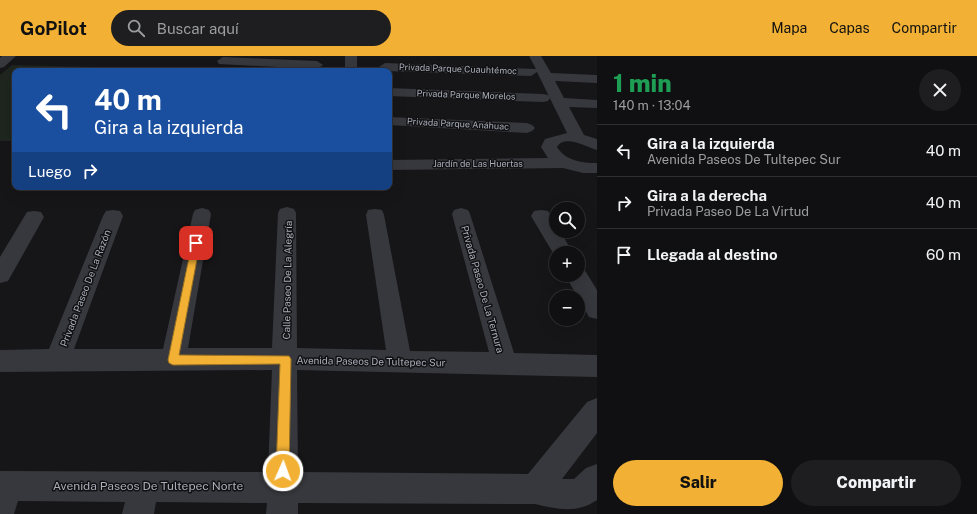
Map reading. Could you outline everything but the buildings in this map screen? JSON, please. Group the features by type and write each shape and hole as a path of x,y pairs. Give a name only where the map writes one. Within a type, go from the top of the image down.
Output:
{"street":[{"path":"0,64 10,56"},
{"path":"350,68 351,56"},
{"path":"523,56 543,98 571,138"},
{"path":"535,56 559,102 571,138"},
{"path":"222,63 317,65"},
{"name":"Privada Parque Cuauhtémoc","path":"385,67 531,72"},
{"path":"546,77 597,79"},
{"name":"Privada Parque Morelos","path":"392,92 543,98"},
{"path":"559,102 597,104"},
{"name":"Privada Parque Anáhuac","path":"392,120 527,128"},
{"path":"597,145 571,138 551,142 550,147 558,158 567,163 593,168 597,186"},
{"name":"Jardín de Las Huertas","path":"392,165 567,163"},
{"name":"Calle Paseo De La Alegría","path":"282,500 288,213"},
{"path":"173,360 202,214"},
{"name":"Privada Paseo De La Ternura","path":"461,214 505,364"},
{"path":"374,215 400,362"},
{"name":"Privada Paseo De La Razón","path":"57,361 113,216"},
{"path":"541,216 559,246"},
{"path":"0,275 34,217"},
{"path":"580,282 597,310"},
{"name":"Avenida Paseos De Tultepec Sur","path":"0,361 286,359 597,366"},
{"path":"535,489 597,411"},
{"name":"Avenida Paseos De Tultepec Norte","path":"3,493 141,500 282,500 535,489 575,496 589,489 597,479"}],"shaded area":[{"path":"12,65 98,67 12,68 12,141 0,141 0,75"},
{"path":"101,67 143,68 100,68"}],"route":[{"path":"196,243 173,360 286,359 283,471"}]}
